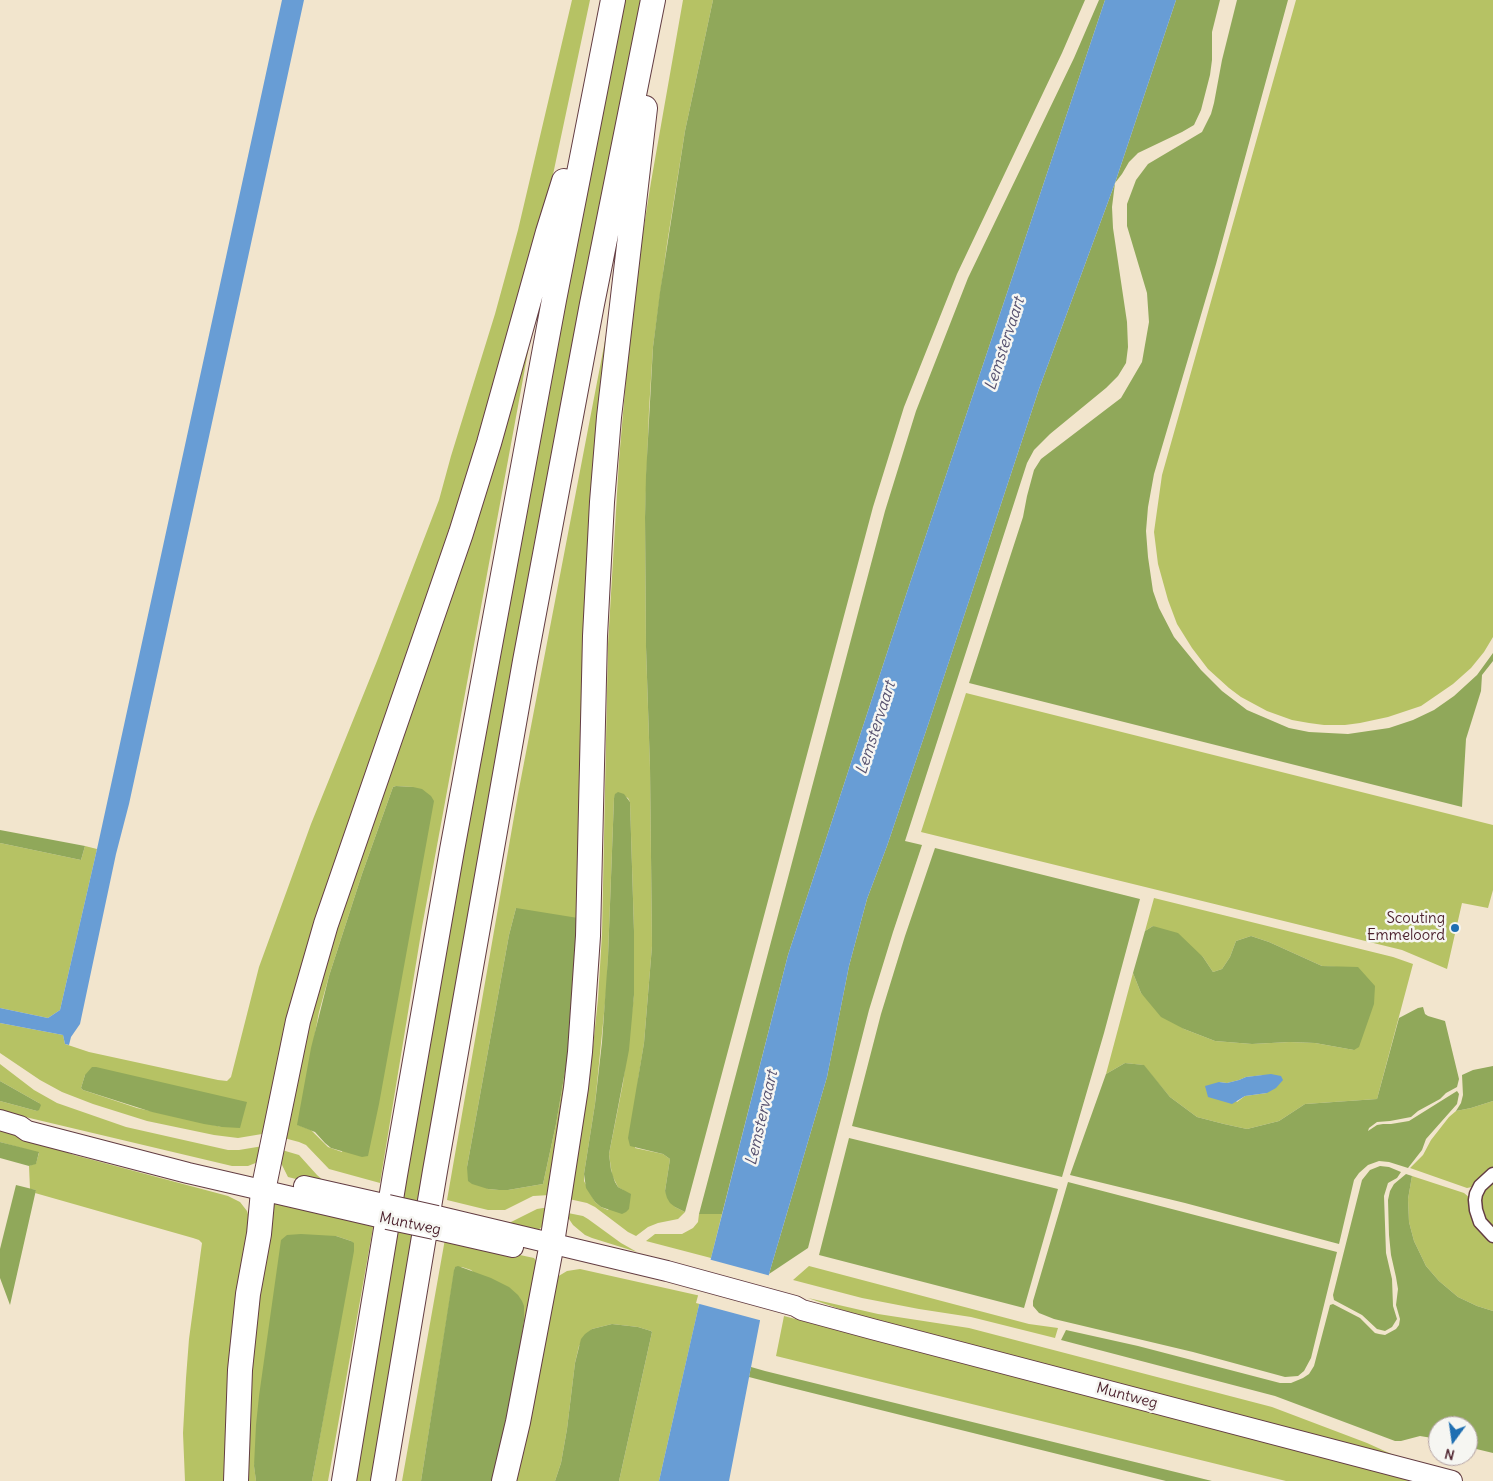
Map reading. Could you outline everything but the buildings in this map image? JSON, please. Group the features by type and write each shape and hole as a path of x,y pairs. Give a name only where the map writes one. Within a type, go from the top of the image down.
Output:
{"highway":[{"path":"344,1481 450,860 548,329 613,0"},
{"path":"383,1481 444,1115 523,670 590,314 653,0"},
{"path":"504,1481 518,1422 550,1249 576,1088 584,1008 588,936 598,573 609,417 657,0"},
{"path":"236,1481 240,1370 248,1294 259,1234 264,1184 298,1021 326,924 461,533 489,443 548,232 596,87"}],"main road":[{"name":"Muntweg","path":"0,1120 20,1126 30,1124 264,1184 795,1306 802,1310 1452,1481"}],"street":[{"path":"1493,1174 1480,1186 1475,1200 1480,1222 1493,1236"}],"green space":[{"path":"572,0 590,0 544,217 525,292 270,1134 238,1138 147,1121 93,1104 62,1092 40,1080 0,1053 0,1023 63,1035 65,1044 89,1052 218,1080 227,1081 231,1077 259,967 311,824 439,500 495,314 518,230","holes":["85,1075 222,1127 137,1108 83,1090 81,1088"]},
{"path":"624,0 642,0 373,1481 354,1481 395,1235 505,615"},
{"path":"683,0 713,0 685,131 653,347 645,517 652,946 644,1043 638,1080 635,1148 663,1154 670,1159 665,1191 675,1207 685,1212 678,1219 648,1227 636,1236 595,1207 569,1199 589,1084 598,999 602,934 608,644 619,460 630,332 651,182","holes":["617,793 628,798 630,802 634,931 634,995 623,1083 609,1154 612,1175 618,1187 623,1190 608,1210 595,1202 584,1181 584,1174 595,1104 607,983 614,798"]},
{"path":"713,0 1085,0 1062,53 957,274 904,407 873,507 685,1212 670,1203 665,1191 670,1159 663,1154 630,1146 628,1138 644,1043 652,946 645,517 653,347 685,131"},
{"path":"1099,0 1105,0 788,955 722,1214 699,1214 885,511 916,411 968,278 1074,58"},
{"path":"1176,0 1220,0 1212,32 1210,75 1201,110 1194,125 1138,153 1129,162 1115,183"},
{"path":"1237,0 1288,0 1216,264 1154,474 1146,531 1153,591 1159,608 1174,637 1201,670 1222,691 1247,710 1289,728 1309,732 1348,734 1389,728 1413,720 1434,710 1454,696 1477,675 1493,653 1493,661 1482,675 1481,691 1466,739 1462,807 969,683 1023,517 1034,470 1041,459 1121,398 1142,362 1149,322 1147,293 1127,226 1127,204 1136,180 1148,164 1202,132 1214,103 1222,60"},
{"path":"1296,0 1493,0 1493,637 1471,668 1453,684 1421,706 1388,717 1345,725 1324,725 1292,720 1267,711 1241,697 1208,669 1177,624 1158,564 1154,532 1162,475"},
{"path":"1115,183 1112,207 1113,228 1127,322 1128,347 1126,363 1118,376 1106,388 1050,434 1034,450 1027,463 905,841 922,845 869,1010 808,1248 769,1274 827,1077 849,966 867,899 928,725 1039,389"},
{"path":"627,226 587,933 550,1195 533,1196 505,1210 488,1210 447,1200 518,794","holes":["516,908 567,1060 543,1184 508,1190 488,1189 467,1167 509,935"]},
{"path":"539,292 422,927 380,1183 329,1169 306,1145 284,1138 309,1009","holes":["393,787 413,787 342,1152 328,1147 311,1130 298,1125 319,1012 362,874"]},
{"path":"966,693 1493,825 1493,890 1488,908 1462,903 1447,969 1402,950 921,832"},
{"path":"393,787 422,789 434,801 379,1104 368,1156 362,1157 331,1148 315,1132 297,1125 311,1048 329,976 362,874"},
{"path":"618,792 624,794 630,802 634,931 634,995 629,1050 609,1154 615,1182 618,1187 631,1194 629,1209 622,1214 601,1207 595,1202 586,1188 584,1174 602,1042 608,957 614,798"},
{"path":"0,830 85,846 81,860 0,843"},
{"path":"0,843 81,860 85,846 97,849 60,1010 48,1018 0,1008"},
{"path":"935,848 1140,899 1104,1033 1062,1177 852,1126 881,1014"},
{"path":"1154,898 1393,957 1413,964 1377,1099 1305,1104 1279,1121 1247,1129 1197,1117 1170,1097 1143,1065 1125,1063 1106,1074 1133,973 1141,993 1184,1029 1215,1041 1252,1044 1315,1043 1354,1050 1337,967 1322,966 1251,936 1236,941 1230,957 1222,969 1213,972 1203,957 1153,926 1145,931","holes":["1264,1075 1267,1093 1245,1096 1237,1102 1219,1082 1227,1083 1246,1077"]},
{"path":"516,908 578,918 567,1060 543,1184 499,1190 472,1184 468,1181 467,1167 509,935"},
{"path":"1153,926 1178,933 1203,957 1213,972 1222,969 1230,957 1236,941 1251,936 1322,966 1358,967 1375,986 1374,1004 1359,1047 1354,1050 1315,1043 1252,1044 1215,1041 1184,1029 1161,1017 1141,993 1133,973 1145,931"},
{"path":"1423,1007 1425,1014 1428,1016 1445,1021 1459,1079 1457,1087 1411,1117 1377,1122 1368,1131 1377,1125 1409,1121 1457,1091 1459,1094 1457,1104 1426,1139 1422,1150 1408,1168 1379,1161 1368,1165 1359,1173 1354,1180 1339,1244 1070,1175 1106,1074 1125,1063 1144,1065 1170,1097 1197,1117 1247,1129 1279,1121 1305,1104 1377,1099 1399,1018"},
{"path":"0,1064 34,1090 57,1103 126,1127 228,1150 263,1146 258,1162 248,1166 232,1166 0,1111 0,1101 37,1111 39,1103 0,1081"},
{"path":"1493,1066 1493,1101 1456,1111 1463,1095 1462,1075 1473,1070"},
{"path":"92,1067 247,1102 240,1128 204,1124 152,1112 83,1090 81,1088 85,1075"},
{"path":"0,1081 39,1103 41,1105 39,1110 0,1101"},
{"path":"1493,1101 1493,1170 1477,1186 1467,1188 1410,1168 1423,1155 1431,1140 1456,1111"},
{"path":"0,1130 29,1138 74,1155 228,1196 240,1202 247,1211 250,1221 227,1388 224,1481 185,1481 183,1433 186,1378 189,1339 202,1243 193,1238 35,1193 36,1190 30,1189 29,1166 36,1163 39,1153 0,1142"},
{"path":"849,1138 1058,1189 1024,1308 819,1255"},
{"path":"0,1142 39,1152 36,1164 29,1166 0,1158"},
{"path":"282,1150 299,1155 332,1188 288,1177 282,1165"},
{"path":"1380,1166 1389,1167 1401,1172 1397,1178 1388,1183 1384,1196 1386,1253 1392,1279 1393,1306 1397,1319 1392,1327 1385,1331 1377,1329 1362,1315 1334,1300 1333,1295 1362,1180 1370,1170"},
{"path":"1406,1174 1412,1176 1408,1199 1409,1222 1414,1241 1426,1266 1439,1281 1458,1297 1493,1311 1493,1453 1478,1449 1478,1416 1428,1416 1428,1437 1420,1436 1395,1441 1275,1396 1061,1340 1066,1330 1138,1346 1280,1383 1291,1383 1303,1378 1309,1374 1314,1366 1330,1305 1333,1304 1360,1318 1375,1333 1385,1335 1396,1329 1399,1325 1400,1319 1396,1305 1398,1289 1389,1235 1388,1200 1394,1184"},
{"path":"1412,1176 1464,1193 1470,1198 1493,1240 1493,1311 1458,1297 1439,1281 1426,1266 1414,1241 1409,1222 1408,1199"},
{"path":"1493,1179 1493,1232 1478,1207 1485,1185"},
{"path":"1068,1182 1337,1252 1311,1358 1304,1371 1298,1376 1285,1377 1193,1352 1054,1319 1039,1313 1033,1306 1033,1301"},
{"path":"16,1185 36,1190 10,1305 0,1278 0,1249"},
{"path":"277,1200 374,1222 328,1481 312,1481 354,1245 351,1241 336,1236 254,1465 256,1481 242,1481 244,1390 272,1203"},
{"path":"551,1208 545,1224 536,1232 498,1224 509,1223 537,1209"},
{"path":"568,1213 583,1216 637,1252 585,1235 573,1225"},
{"path":"699,1214 722,1214 711,1258 646,1241 655,1234 682,1234 693,1228 698,1222"},
{"path":"287,1235 336,1236 354,1243 354,1251 312,1481 256,1481 254,1466 259,1396 281,1240"},
{"path":"445,1239 534,1258 537,1262 507,1431 524,1321 471,1270 455,1267 421,1481 402,1481"},
{"path":"458,1266 509,1287 518,1295 524,1306 524,1321 507,1431 495,1481 421,1481 454,1270"},
{"path":"809,1266 1029,1324 1058,1328 1055,1338 971,1317 862,1298 793,1280"},
{"path":"580,1269 701,1296 659,1481 619,1481 652,1332 638,1327 612,1324 592,1329 579,1346 561,1463 555,1481 514,1481 557,1277 567,1271"},
{"path":"808,1298 878,1314 969,1328 1272,1407 1367,1443 1398,1457 854,1314"},
{"path":"784,1316 1415,1481 1286,1481 776,1356"},
{"path":"612,1324 638,1327 652,1332 619,1481 555,1481 561,1463 575,1363 581,1339 592,1329"},
{"path":"751,1367 1212,1481 1166,1481 749,1377"}],"water":[{"path":"282,0 304,0 80,1024 71,1037 69,1045 65,1044 63,1035 0,1023 0,1008 48,1018 60,1010 97,849"},
{"name":"Lemstervaart","path":"1105,0 1176,0 1115,183 1039,389 928,725 867,899 849,966 827,1077 769,1274 729,1481 659,1481 698,1309 788,955"},
{"path":"1271,1074 1281,1076 1283,1080 1276,1088 1267,1093 1245,1096 1232,1104 1208,1097 1205,1086 1219,1082 1227,1083 1246,1077"}],"pier":[{"path":"708,1259 771,1276 763,1321 696,1303"}],"place":[{"name":"Scouting Emmeloord","path":"1455,928"}]}
